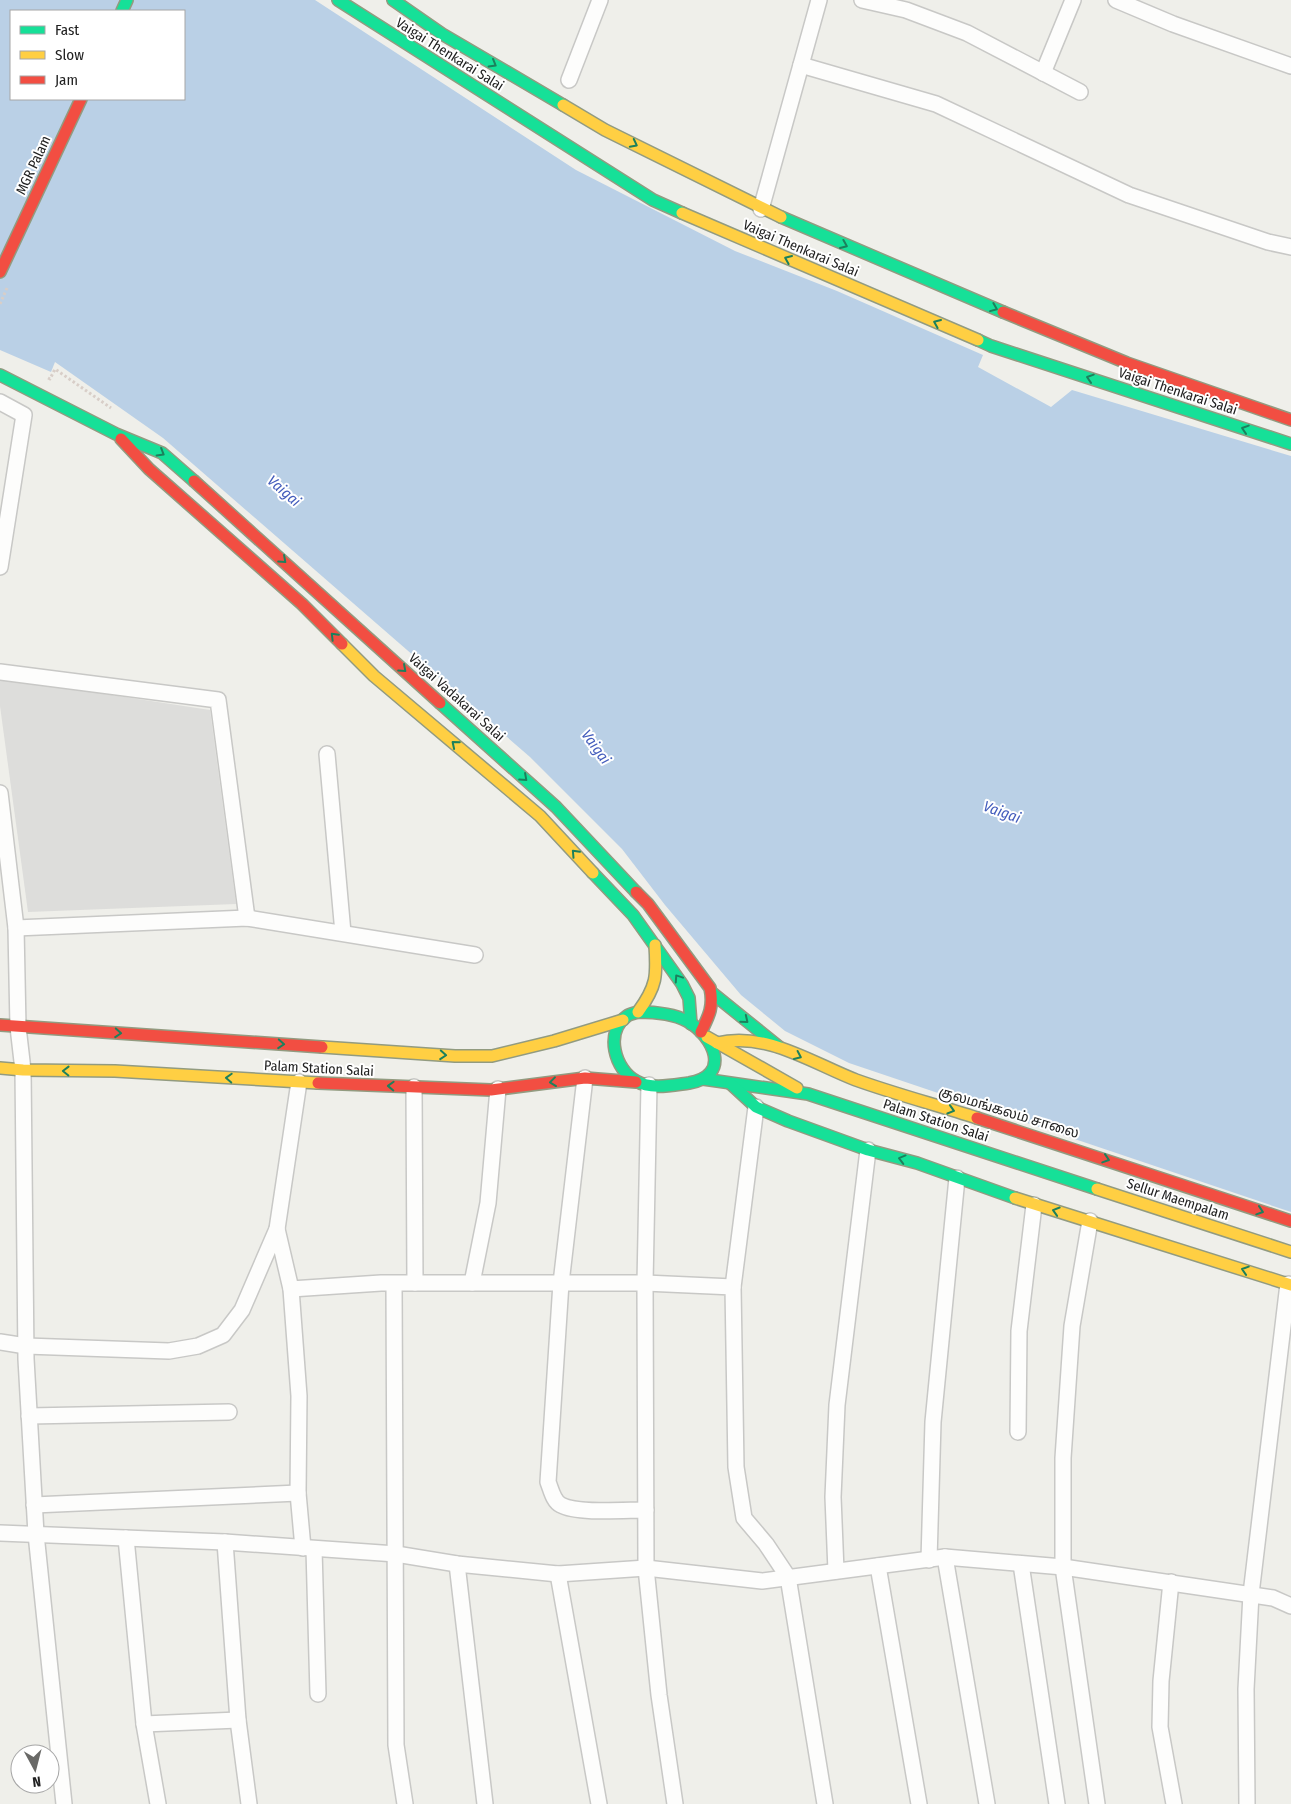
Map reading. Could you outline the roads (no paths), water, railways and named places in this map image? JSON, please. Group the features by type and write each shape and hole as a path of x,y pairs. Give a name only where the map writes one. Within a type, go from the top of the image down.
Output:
{"main road":[{"name":"Vaigai Thenkarai Salai","path":"338,0 653,200 990,346 1291,444"},
{"name":"Vaigai Thenkarai Salai","path":"393,0 442,34 605,130 760,209 1127,363 1291,420"},
{"name":"MGR Palam","path":"0,272 81,100"},
{"name":"Vaigai Vadakarai Salai","path":"0,375 116,434 162,453 556,807 648,904 710,988 711,992 779,1047"},
{"name":"Vaigai Vadakarai Salai","path":"116,434 149,470 302,604 374,676 540,816 633,915 655,945 685,991 688,998 691,1024"},
{"path":"638,1012 650,996 655,985 655,945"},
{"path":"708,1037 687,1021 667,1015 638,1012 631,1014 623,1020 616,1035 614,1052 621,1069 643,1083 682,1084 703,1079 712,1070 715,1059 708,1037 714,1002 711,992"},
{"name":"Palam Station Salai","path":"0,1025 455,1056 492,1056 554,1041 623,1020"},
{"name":"Palam Station Salai","path":"708,1037 808,1094"},
{"name":"குலமங்கலம் சாலை","path":"708,1037 742,1039 779,1047 824,1068 856,1080 1066,1146 1291,1221"},
{"name":"Palam Station Salai","path":"0,1068 115,1071 299,1082 491,1090 585,1078 643,1083"},
{"name":"Palam Station Salai","path":"703,1079 808,1094 1055,1174"},
{"path":"730,1084 756,1108 868,1150 917,1163 1034,1205 1290,1285"},
{"name":"Sellur Maempalam","path":"1055,1174 1291,1252"}],"street":[{"path":"569,80 600,0"},
{"path":"760,209 819,0"},
{"path":"862,0 906,10 967,33 1080,92"},
{"path":"1044,73 1073,0"},
{"path":"1116,0 1173,24 1291,66"},
{"path":"801,65 936,104 1129,195 1268,242 1291,247"},
{"path":"0,402 24,415 0,567"},
{"path":"0,672 218,700 247,918"},
{"path":"327,754 343,933"},
{"path":"0,793 7,912 16,928 18,1027 24,1070 26,1346 34,1505 64,1804"},
{"path":"16,928 247,918 475,955"},
{"path":"585,1078 561,1283 548,1482 552,1494 559,1504 571,1509 646,1510"},
{"path":"0,1342 26,1346 169,1351 198,1346 223,1335 242,1310 277,1228 299,1082"},
{"path":"643,1083 646,1568 659,1695 675,1804"},
{"path":"414,1087 415,1283"},
{"path":"472,1283 488,1203 498,1089"},
{"path":"756,1108 733,1287 736,1467 744,1518 766,1544 788,1578 825,1804"},
{"path":"836,1571 833,1497 837,1405 868,1150"},
{"path":"929,1560 933,1422 957,1178"},
{"path":"1018,1432 1020,1331 1034,1205"},
{"path":"1090,1221 1072,1326 1063,1458 1063,1566 1097,1804"},
{"path":"277,1228 291,1289 299,1396 298,1493 309,1548 318,1694"},
{"path":"291,1289 415,1283 645,1283 733,1287"},
{"path":"394,1284 396,1745 404,1804"},
{"path":"1247,1804 1246,1689 1251,1594 1290,1285"},
{"path":"29,1416 229,1412"},
{"path":"34,1505 298,1493"},
{"path":"0,1533 225,1542 396,1554 457,1564 558,1574 646,1568 762,1581 945,1557 1063,1566 1251,1594 1273,1598 1291,1606"},
{"path":"126,1538 144,1724 158,1804"},
{"path":"225,1542 238,1720 249,1804"},
{"path":"945,1557 986,1804"},
{"path":"457,1564 485,1804"},
{"path":"1021,1564 1057,1804"},
{"path":"878,1566 918,1804"},
{"path":"558,1574 599,1804"},
{"path":"1171,1582 1161,1681 1160,1727 1174,1804"},
{"path":"144,1724 238,1720"}],"water":[{"name":"Vaigai","path":"0,0 315,0 576,170 735,251 837,291 983,355 978,367 1051,407 1072,390 1291,456 1291,1212 849,1063 785,1031 741,995 665,905 622,849 530,757 163,438 55,362 51,372 0,350"}]}
